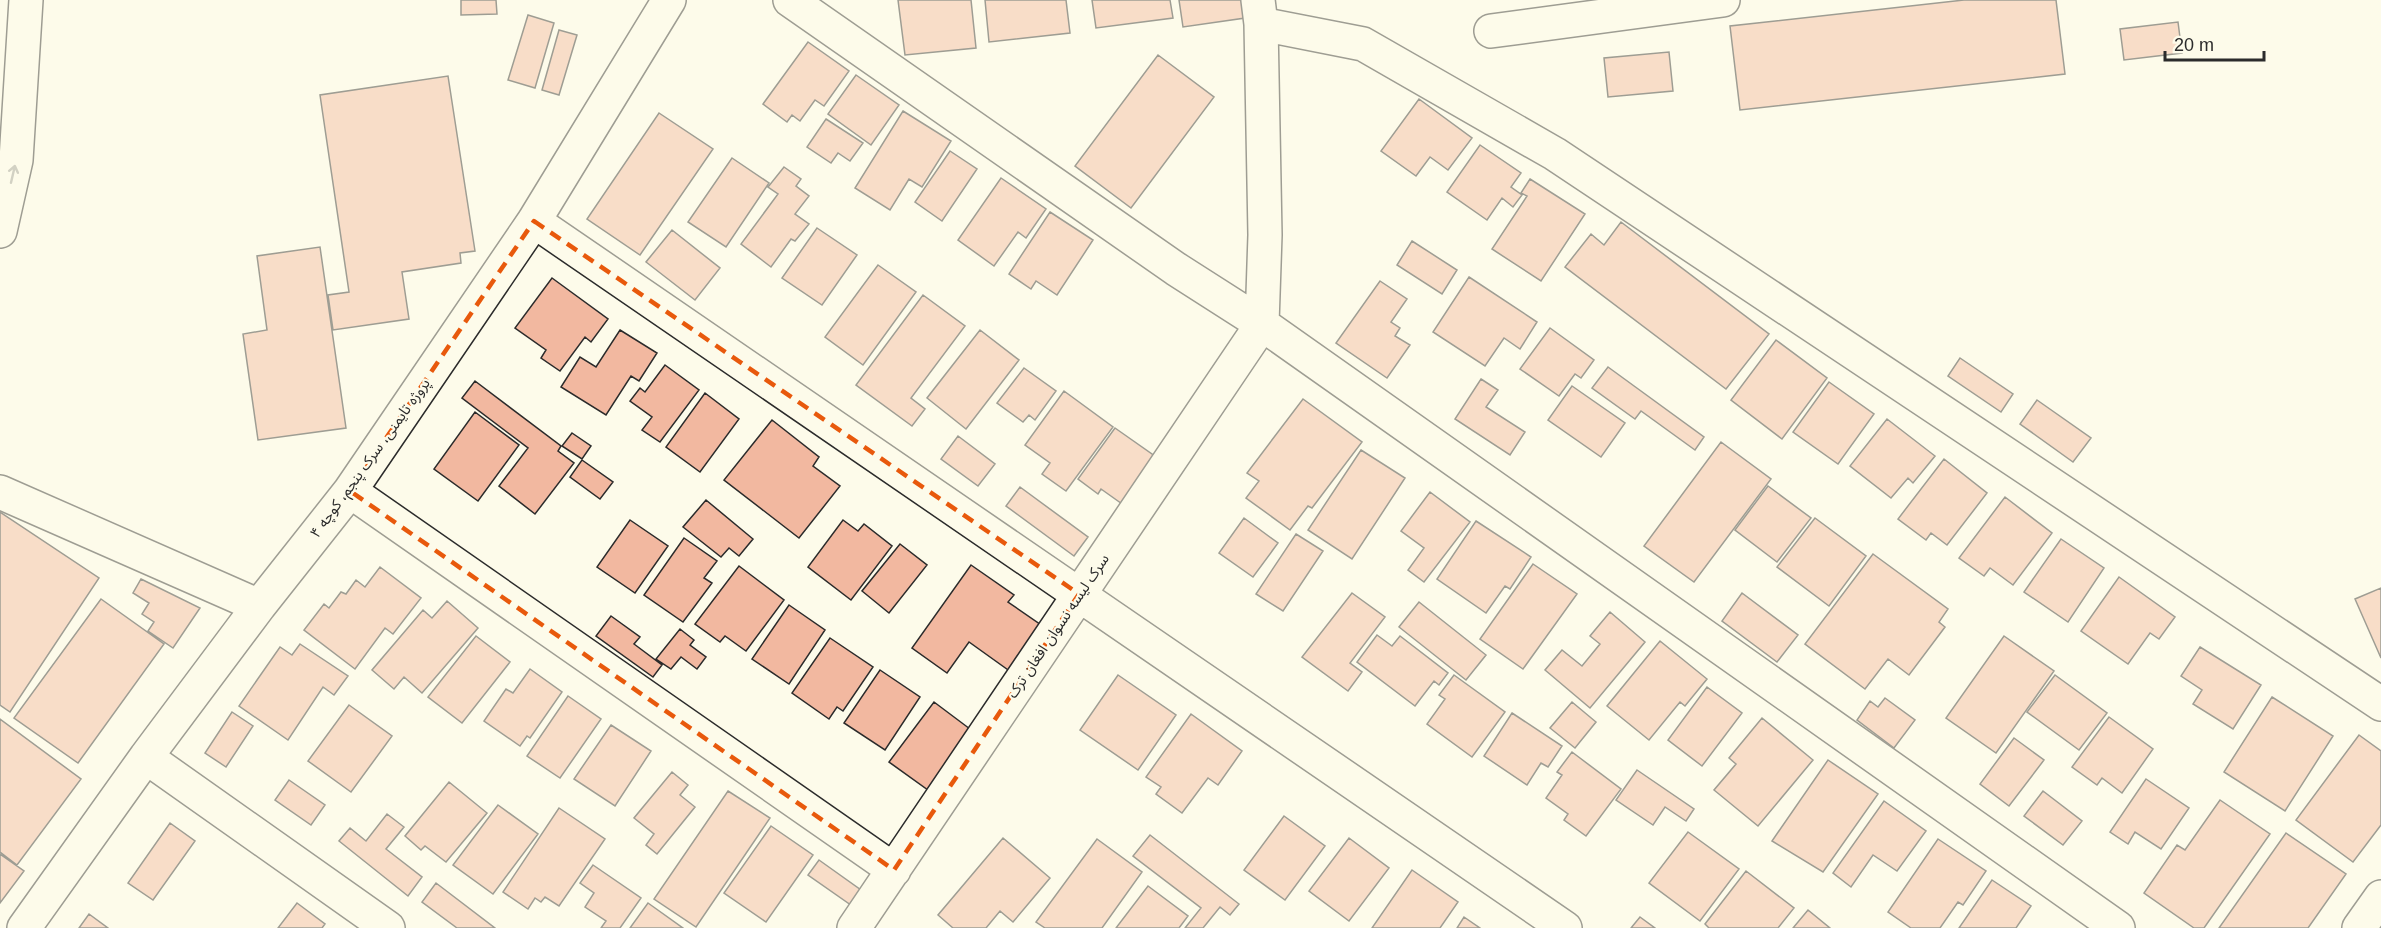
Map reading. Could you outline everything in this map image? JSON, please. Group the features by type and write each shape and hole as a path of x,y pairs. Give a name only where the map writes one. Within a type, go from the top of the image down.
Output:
{"street":[{"path":"0,231 16,160 26,0"},
{"name":"پروژه تایمنی، سرک پنجم، کوچه ۴","path":"24,928 146,757 259,606 350,491 534,220 669,0"},
{"path":"790,0 1176,269 1262,324 2118,928"},
{"path":"1491,31 1723,0"},
{"path":"1262,324 1265,235 1260,12 1363,44 1555,154 2381,704"},
{"path":"534,220 1565,928"},
{"name":"سرک لیسه نسوان افغان‌ ترک","path":"869,923 894,870 1262,324"},
{"path":"350,491 894,870"},
{"path":"0,492 259,606"},
{"path":"146,757 388,928"},
{"path":"2359,928 2381,897"}],"highlighted area":[{"path":"534,221 1079,594 894,870 350,491"}],"building":[{"path":"461,0 496,0 497,14 461,15"},
{"path":"898,0 971,0 976,48 905,55"},
{"path":"985,0 1066,0 1070,33 989,42"},
{"path":"1092,0 1170,0 1173,18 1096,28"},
{"path":"1179,0 1243,0 1245,18 1183,27"},
{"path":"1964,0 2056,0 2065,74 1740,110 1730,26"},
{"path":"528,15 554,23 535,88 508,80"},
{"path":"2178,22 2182,53 2124,60 2120,29"},
{"path":"559,30 577,35 559,95 542,90"},
{"path":"808,42 849,71 824,106 815,100 800,121 792,115 787,122 763,104"},
{"path":"1669,52 1673,91 1608,97 1604,58"},
{"path":"1158,55 1214,97 1131,208 1075,166"},
{"path":"856,75 899,105 871,145 828,114"},
{"path":"448,76 475,251 460,253 461,263 402,272 409,319 333,330 328,295 349,292 320,95"},
{"path":"1419,99 1472,138 1448,170 1430,157 1416,176 1381,151"},
{"path":"903,111 951,141 922,187 909,179 890,210 855,188"},
{"path":"659,113 713,149 640,255 587,219"},
{"path":"826,119 863,143 850,161 838,153 831,163 807,147"},
{"path":"1480,145 1521,173 1511,187 1522,195 1513,207 1502,198 1487,220 1447,192"},
{"path":"950,151 977,169 942,221 915,202"},
{"path":"732,158 769,183 726,247 688,222"},
{"path":"784,167 801,179 796,186 809,196 795,214 809,224 795,241 791,239 771,267 741,244 778,194 768,187"},
{"path":"1001,178 1046,209 1026,238 1018,232 994,266 958,240"},
{"path":"1530,179 1585,214 1541,281 1492,249 1527,196 1521,193"},
{"path":"1050,212 1093,240 1057,295 1036,281 1031,289 1009,274"},
{"path":"1621,222 1769,334 1726,389 1565,267 1591,234 1604,245"},
{"path":"817,228 857,255 822,305 782,278"},
{"path":"672,230 720,268 695,300 646,262"},
{"path":"1412,241 1457,270 1442,294 1397,265"},
{"path":"320,247 346,428 258,440 243,334 267,330 257,256"},
{"path":"878,265 916,292 863,365 825,337"},
{"path":"1469,277 1537,322 1520,349 1504,338 1485,366 1433,332"},
{"path":"552,278 608,319 591,342 585,337 560,371 541,358 546,350 515,328"},
{"path":"1380,281 1407,299 1391,322 1400,328 1395,336 1410,345 1387,378 1336,343"},
{"path":"923,295 965,326 911,398 925,409 912,426 856,385"},
{"path":"1550,328 1594,360 1581,378 1575,374 1559,396 1520,369"},
{"path":"620,330 657,353 639,381 631,376 606,415 561,387 580,357 596,367"},
{"path":"980,330 1019,360 966,429 927,398"},
{"path":"1776,340 1827,378 1782,439 1731,400"},
{"path":"1960,358 2013,394 2001,412 1948,376"},
{"path":"665,365 699,390 660,442 642,430 652,417 630,401 640,388 645,392"},
{"path":"1608,367 1704,437 1695,450 1641,411 1635,419 1592,388"},
{"path":"1024,368 1056,391 1035,420 1029,415 1023,422 997,403"},
{"path":"1481,379 1498,390 1486,407 1525,432 1510,455 1455,419"},
{"path":"475,381 561,446 558,451 574,463 535,514 499,486 528,448 462,398"},
{"path":"1829,382 1874,414 1838,464 1793,432"},
{"path":"1572,386 1625,423 1601,457 1548,420"},
{"path":"1064,391 1113,427 1066,491 1042,474 1050,463 1025,445"},
{"path":"705,393 739,419 700,472 666,447"},
{"path":"1303,399 1362,442 1312,508 1308,506 1290,530 1246,498 1259,481 1247,473"},
{"path":"2037,400 2091,438 2073,462 2020,424"},
{"path":"475,412 519,445 478,501 434,469"},
{"path":"1887,419 1935,456 1913,483 1908,478 1891,498 1850,466"},
{"path":"772,420 819,457 813,466 840,486 799,538 724,480"},
{"path":"1115,428 1159,459 1125,506 1101,489 1098,494 1078,479"},
{"path":"572,433 591,446 582,459 562,446"},
{"path":"958,436 995,464 978,486 941,459"},
{"path":"1721,442 1771,479 1694,582 1644,546"},
{"path":"1361,450 1405,478 1352,559 1308,530"},
{"path":"1944,459 1987,493 1947,545 1931,533 1926,540 1898,519"},
{"path":"582,460 613,482 600,499 570,477"},
{"path":"1768,486 1811,518 1777,562 1735,530"},
{"path":"1020,487 1088,537 1074,556 1006,506"},
{"path":"1430,492 1470,522 1424,582 1408,570 1424,548 1401,531"},
{"path":"2005,497 2052,533 2013,585 1990,568 1984,576 1959,558"},
{"path":"706,500 753,539 739,556 729,548 721,557 683,527"},
{"path":"0,512 99,578 10,712 0,705"},
{"path":"1244,518 1278,543 1253,577 1219,553"},
{"path":"1815,518 1866,556 1829,606 1777,567"},
{"path":"630,520 668,546 635,593 597,567"},
{"path":"843,520 858,531 864,524 892,546 851,600 808,567"},
{"path":"1476,521 1531,557 1510,589 1505,586 1486,613 1437,579"},
{"path":"1296,534 1323,551 1283,611 1256,594"},
{"path":"684,538 717,561 704,578 712,583 683,622 644,595"},
{"path":"2061,539 2104,568 2068,622 2024,592"},
{"path":"900,544 927,565 889,613 862,591"},
{"path":"1873,554 1948,609 1939,622 1945,627 1909,675 1888,659 1865,689 1805,644"},
{"path":"1533,564 1577,594 1523,669 1480,639"},
{"path":"971,565 1014,595 1008,602 1044,627 1011,672 969,642 947,673 912,648"},
{"path":"739,566 784,600 746,651 725,636 720,642 695,624"},
{"path":"380,567 421,598 393,634 385,628 355,669 304,630 324,604 329,608 341,592 346,594 356,580 365,587"},
{"path":"2119,577 2175,617 2159,639 2150,633 2128,664 2081,631"},
{"path":"141,579 200,608 173,648 148,631 154,622 142,614 149,603 133,593"},
{"path":"2381,588 2381,658 2355,599"},
{"path":"1352,593 1385,617 1350,663 1362,672 1348,691 1302,657"},
{"path":"1742,593 1798,635 1777,662 1722,621"},
{"path":"101,599 164,644 78,763 14,718"},
{"path":"447,601 478,628 422,693 404,677 394,689 372,670 423,610 432,618"},
{"path":"1419,602 1486,655 1466,680 1399,627"},
{"path":"789,605 825,630 789,684 752,659"},
{"path":"1610,612 1645,642 1590,708 1545,670 1562,650 1582,666 1600,644 1590,636"},
{"path":"611,616 640,637 634,644 662,665 653,677 596,636"},
{"path":"680,629 694,640 690,645 706,657 697,669 681,657 671,669 656,659"},
{"path":"1377,635 1392,646 1400,636 1448,673 1439,685 1434,681 1415,706 1357,662"},
{"path":"476,636 510,662 462,723 428,697"},
{"path":"2004,636 2054,671 1996,753 1946,718"},
{"path":"830,638 873,667 843,711 837,707 829,719 792,693"},
{"path":"1660,641 1707,679 1685,706 1680,702 1649,740 1607,706"},
{"path":"300,644 348,676 334,695 323,687 288,740 239,706 280,647 292,655"},
{"path":"2200,647 2261,685 2233,729 2193,704 2202,690 2181,676"},
{"path":"530,669 562,692 530,738 527,736 520,746 484,721 506,689 513,693"},
{"path":"880,670 920,697 885,750 844,723"},
{"path":"1118,675 1176,715 1138,770 1080,730"},
{"path":"1454,675 1505,712 1472,757 1427,724 1445,699 1439,695"},
{"path":"2055,675 2107,713 2079,750 2027,712"},
{"path":"1707,687 1742,713 1702,766 1668,740"},
{"path":"568,696 601,719 560,778 527,756"},
{"path":"2272,697 2333,736 2285,811 2224,772"},
{"path":"1885,698 1915,720 1894,748 1857,720 1870,701 1878,707"},
{"path":"934,702 978,735 928,790 889,762"},
{"path":"1572,702 1596,722 1575,748 1550,728"},
{"path":"349,705 392,736 351,792 308,761"},
{"path":"232,712 253,726 226,767 205,753"},
{"path":"1512,713 1562,746 1548,767 1541,763 1527,785 1484,756"},
{"path":"1191,714 1242,751 1218,785 1208,778 1182,813 1156,794 1161,787 1146,777"},
{"path":"2109,717 2153,749 2122,793 2102,778 2097,785 2072,767"},
{"path":"1762,718 1813,760 1758,826 1714,790 1736,764 1729,758"},
{"path":"0,719 81,779 17,865 0,852"},
{"path":"611,725 651,751 615,806 574,779"},
{"path":"2359,735 2381,751 2381,825 2353,862 2296,820"},
{"path":"2014,738 2044,760 2009,806 1980,784"},
{"path":"1572,752 1621,789 1586,836 1564,820 1568,814 1546,798 1562,775 1557,772"},
{"path":"1828,760 1878,794 1823,872 1772,841"},
{"path":"1637,770 1694,809 1686,821 1665,807 1653,825 1616,800"},
{"path":"672,772 688,785 680,795 695,807 657,854 646,845 654,834 634,818"},
{"path":"2146,779 2189,808 2161,849 2135,832 2128,844 2110,832"},
{"path":"289,780 325,805 311,825 275,800"},
{"path":"449,782 487,813 446,862 425,846 421,850 405,836"},
{"path":"728,791 770,818 696,927 654,899"},
{"path":"2043,791 2082,821 2063,845 2024,816"},
{"path":"2220,800 2270,834 2204,928 2194,928 2144,893 2177,845 2185,850"},
{"path":"1884,801 1926,831 1897,871 1873,855 1851,887 1833,873"},
{"path":"498,805 538,834 493,894 453,865"},
{"path":"559,808 605,839 559,906 545,897 541,902 535,898 528,909 503,892"},
{"path":"387,814 404,827 386,849 422,877 408,896 339,841 350,828 366,841"},
{"path":"1284,816 1325,846 1285,900 1244,870"},
{"path":"170,823 195,841 153,900 128,883"},
{"path":"771,826 813,855 766,922 724,893"},
{"path":"1688,832 1739,869 1700,921 1649,883"},
{"path":"2286,833 2346,874 2308,928 2219,928"},
{"path":"1150,835 1239,904 1230,915 1220,907 1203,928 1185,928 1201,908 1133,856"},
{"path":"1003,838 1050,878 1013,922 1000,911 986,928 953,928 938,915"},
{"path":"1349,838 1389,868 1349,921 1309,891"},
{"path":"1097,839 1142,872 1102,928 1045,928 1036,922"},
{"path":"1938,839 1986,871 1963,905 1958,902 1940,928 1911,928 1888,912"},
{"path":"0,854 24,871 0,903"},
{"path":"819,860 868,895 858,910 808,875"},
{"path":"593,865 641,898 620,928 601,928 606,921 585,907 594,893 580,883"},
{"path":"1412,870 1458,902 1440,928 1372,928"},
{"path":"1746,871 1794,908 1778,928 1709,928 1705,924"},
{"path":"1992,880 2031,906 2016,928 1959,928"},
{"path":"436,883 495,928 457,928 422,902"},
{"path":"1148,886 1188,916 1179,928 1116,928"},
{"path":"297,903 325,924 322,928 278,928"},
{"path":"648,903 683,928 630,928"},
{"path":"1808,910 1830,928 1793,928"},
{"path":"89,914 108,928 79,928"},
{"path":"1464,917 1480,928 1457,928"},
{"path":"1640,917 1655,928 1631,928"}]}
